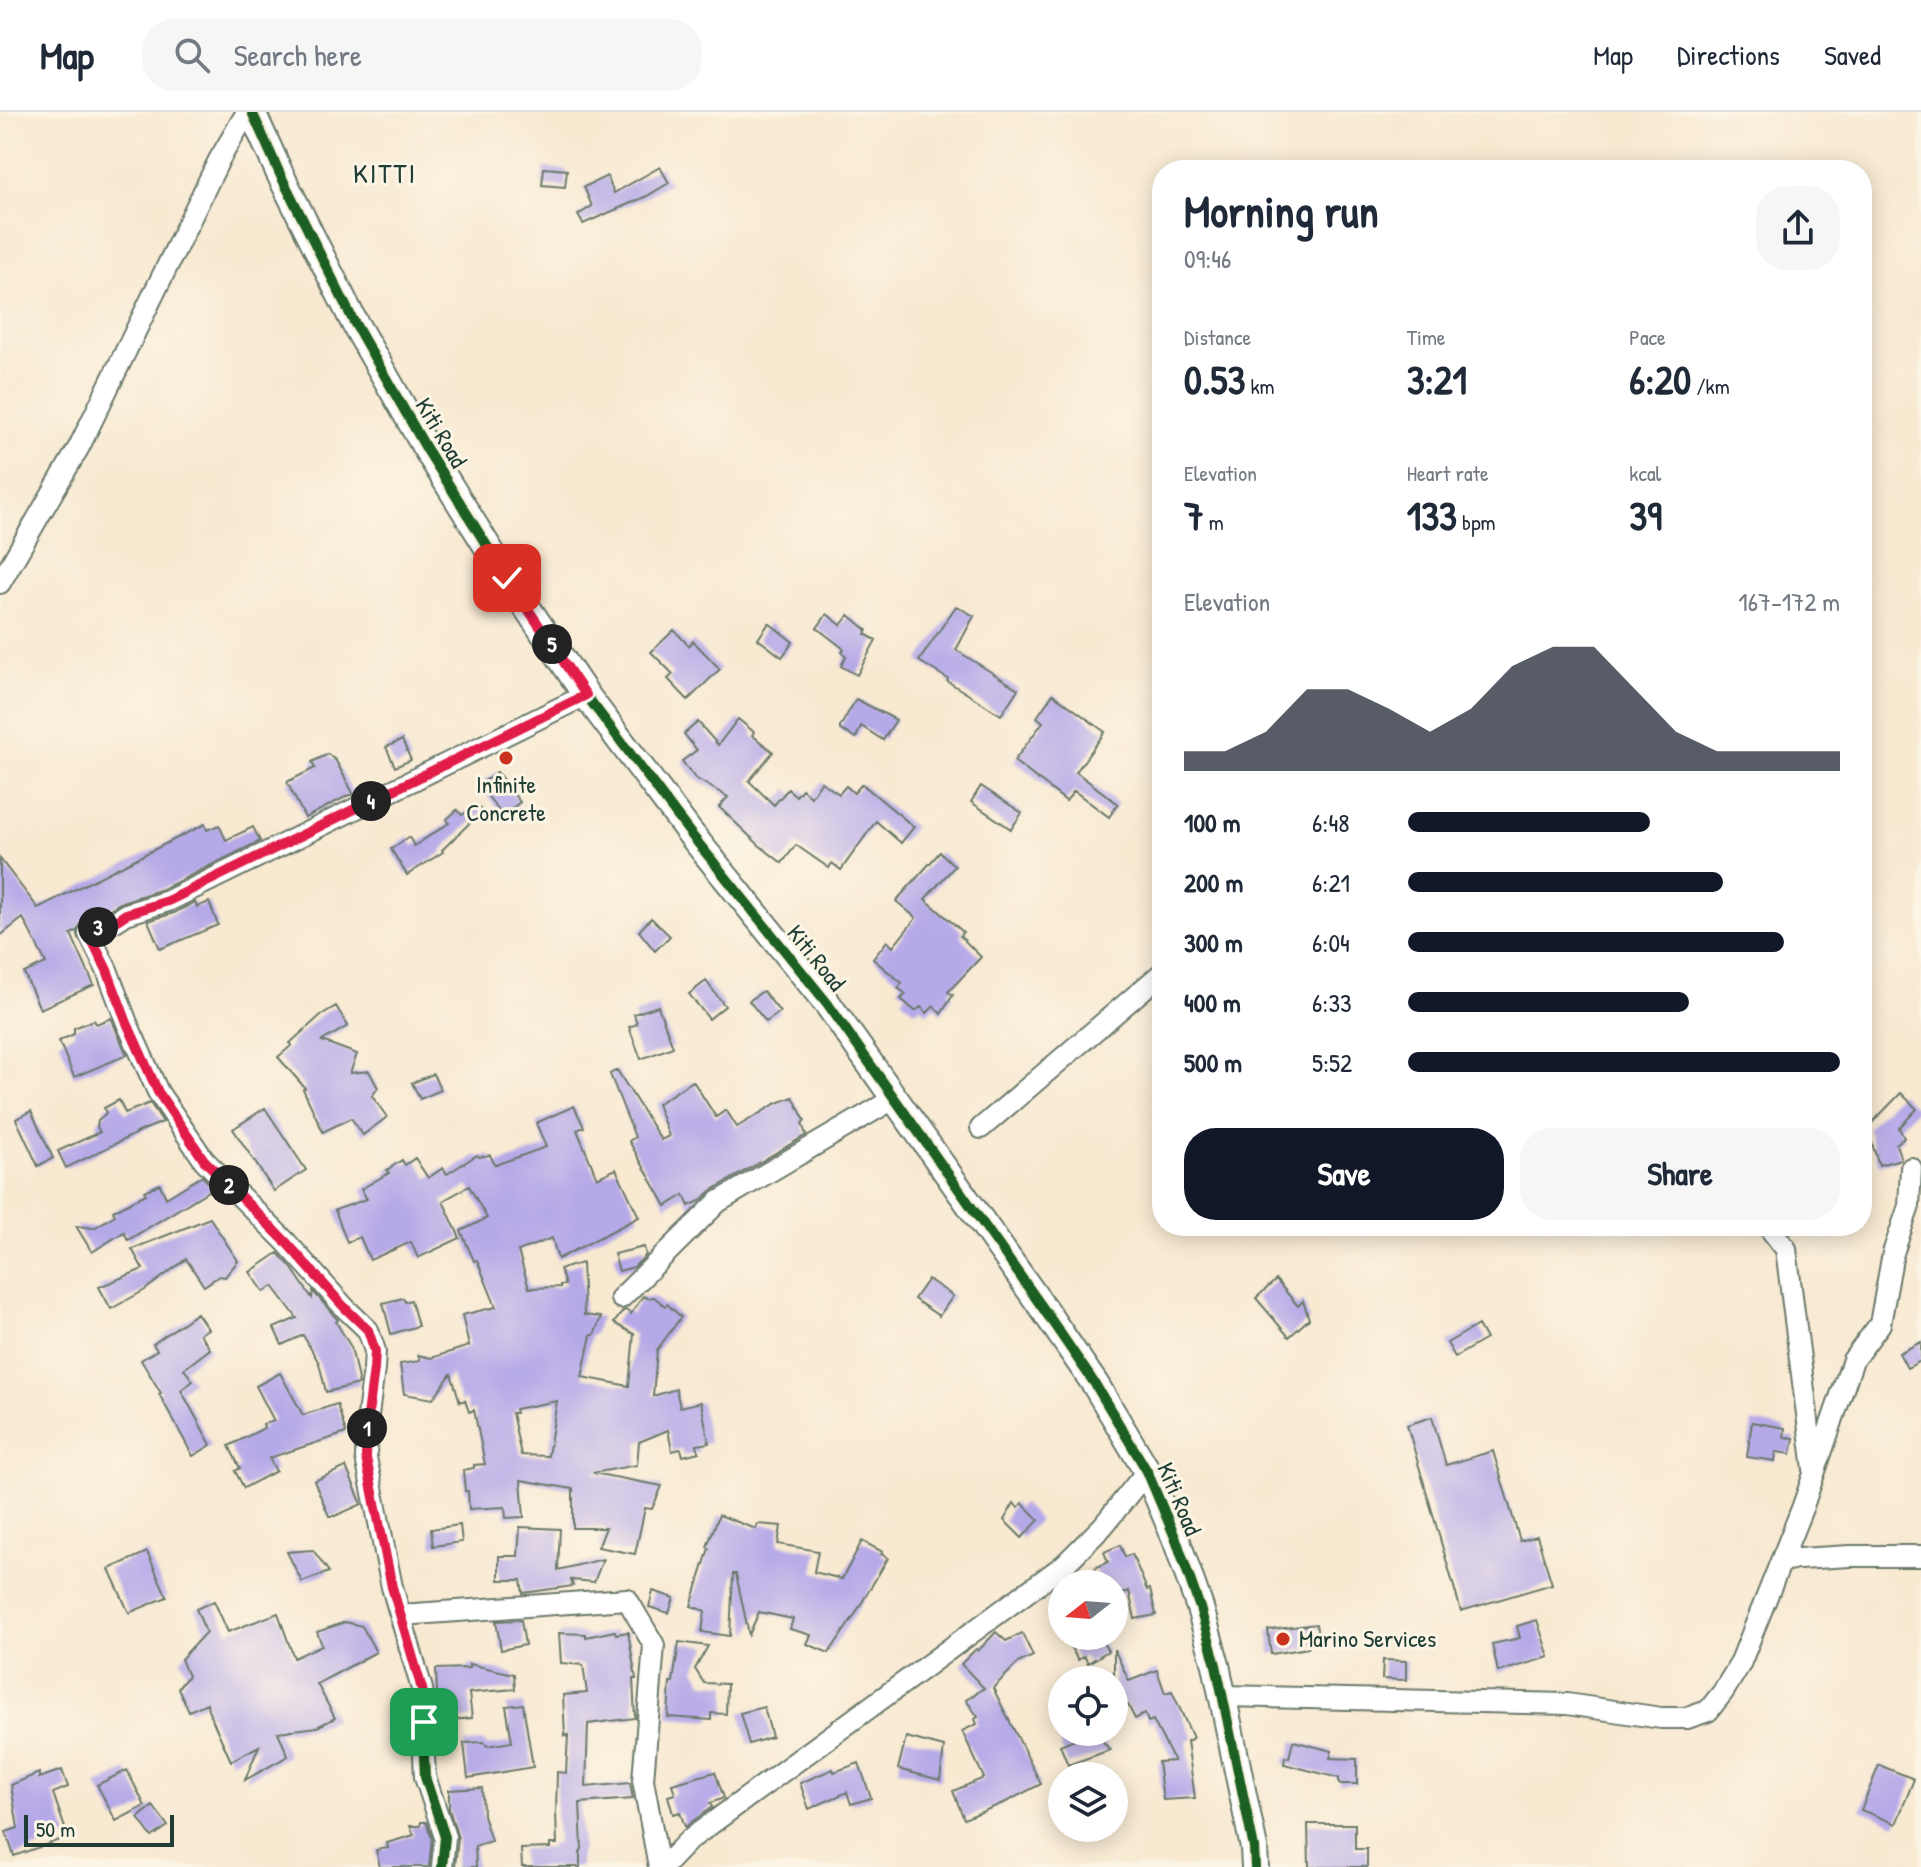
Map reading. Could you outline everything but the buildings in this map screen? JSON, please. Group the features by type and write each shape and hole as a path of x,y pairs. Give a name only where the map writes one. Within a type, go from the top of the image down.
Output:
{"street":[{"path":"0,583 79,447 219,160 250,112"},
{"name":"Kiti Road","path":"250,112 354,322 507,578 586,695 690,833 827,1003 1095,1384 1147,1471 1200,1608 1222,1696 1254,1848 1255,1867"},
{"path":"442,1867 445,1837 425,1777 424,1699 385,1554 366,1458 375,1351 368,1330 204,1160 158,1092 89,934 126,914 168,901 586,695"},
{"path":"981,1128 1152,982"},
{"path":"621,1298 718,1202 895,1098"},
{"path":"1222,1696 1567,1704 1634,1715 1687,1718 1708,1711 1740,1664 1782,1560 1853,1360 1880,1324 1893,1253 1909,1206 1911,1168"},
{"path":"1776,1236 1786,1249 1814,1473"},
{"path":"661,1867 689,1840 1064,1565 1103,1526 1147,1471"},
{"path":"1782,1560 1921,1556"},
{"path":"401,1615 627,1599 654,1645 643,1780 661,1867"}],"cycle path":[{"path":"252,112 354,322 426,448 507,578 586,695 690,833 827,1003 1095,1384 1147,1471 1177,1542 1216,1665 1254,1848 1255,1867"},
{"path":"442,1867 445,1837 425,1777 422,1689 392,1587 366,1458 375,1351 368,1330 204,1160 158,1092 89,934 126,914 168,901 586,695"}],"place":[{"name":"Infinite Concrete","path":"506,758"},
{"name":"Marino Services","path":"1283,1639"}],"district":[{"name":"KITTI","path":"385,173"}],"route":[{"path":"424,1722 422,1689 392,1587 366,1458 375,1351 368,1330 204,1160 158,1092 89,934 126,914 168,901 586,695 507,578"}]}
